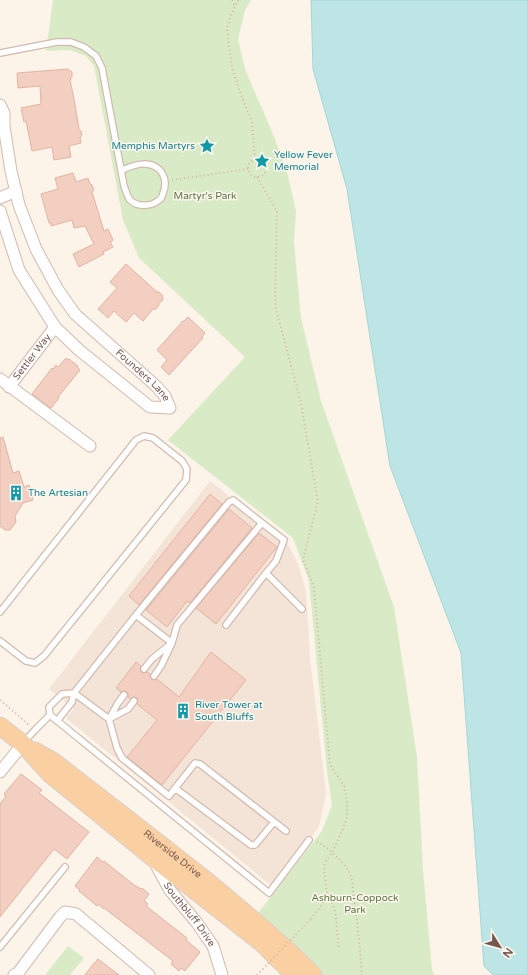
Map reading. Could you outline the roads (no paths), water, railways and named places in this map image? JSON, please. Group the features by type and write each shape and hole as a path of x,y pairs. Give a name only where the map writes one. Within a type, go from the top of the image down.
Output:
{"main road":[{"name":"Riverside Drive","path":"0,726 23,744 54,762 199,875 270,934 313,975"},
{"name":"Riverside Drive","path":"23,744 50,774 152,857 263,944 294,975"}],"street":[{"name":"Founders Lane","path":"0,105 4,113 4,126 11,171 19,204 36,249 58,290 75,314 156,385 165,396 170,408 150,407 78,350 55,327 19,270 0,211"},
{"path":"0,198 16,191"},
{"name":"Settler Way","path":"4,383 55,327"},
{"path":"4,383 90,446"},
{"path":"0,772 23,744"},
{"name":"Southbluff Drive","path":"152,857 169,890 197,923 213,946 222,975"},
{"path":"14,975 18,973 65,912 76,914 149,975"}],"lane":[{"path":"0,53 57,42 71,42 84,46 96,56 102,68 124,186 127,195 131,201 144,206 159,201 164,190 166,180 165,176 161,172 152,165 146,164 140,164 122,170"},
{"path":"0,612 136,440 144,436 153,438 182,461 187,469 186,480 44,656 35,663 26,661 0,641"},
{"path":"57,721 72,702 74,693 136,615 228,502 233,500 284,540 276,561 226,624"},
{"path":"154,676 161,666 172,643 177,625 262,523"},
{"path":"266,574 302,609"},
{"path":"136,615 172,643"},
{"path":"144,669 172,643"},
{"path":"286,831 200,764 195,763 169,796 122,758 117,748 109,719 74,693 62,694 49,706 50,715 57,721 269,893 309,840"},
{"path":"109,719 124,694"},
{"path":"109,719 128,709 134,701"},
{"path":"23,744 50,715"},
{"path":"175,788 250,845 255,845 274,822"},
{"path":"0,947 65,867"}],"water":[{"path":"311,0 528,0 528,975 493,975 484,966 461,653 390,466 347,189 313,69"}],"place":[{"name":"Memphis Martyrs","path":"207,146"},
{"name":"Yellow Fever Memorial","path":"262,161"},
{"name":"The Artesian","path":"16,493"},
{"name":"River Tower at South Bluffs","path":"183,711"}],"park label":[{"name":"Martyr's Park","path":"205,196"},
{"name":"Ashburn-Coppock Park","path":"355,904"}]}
